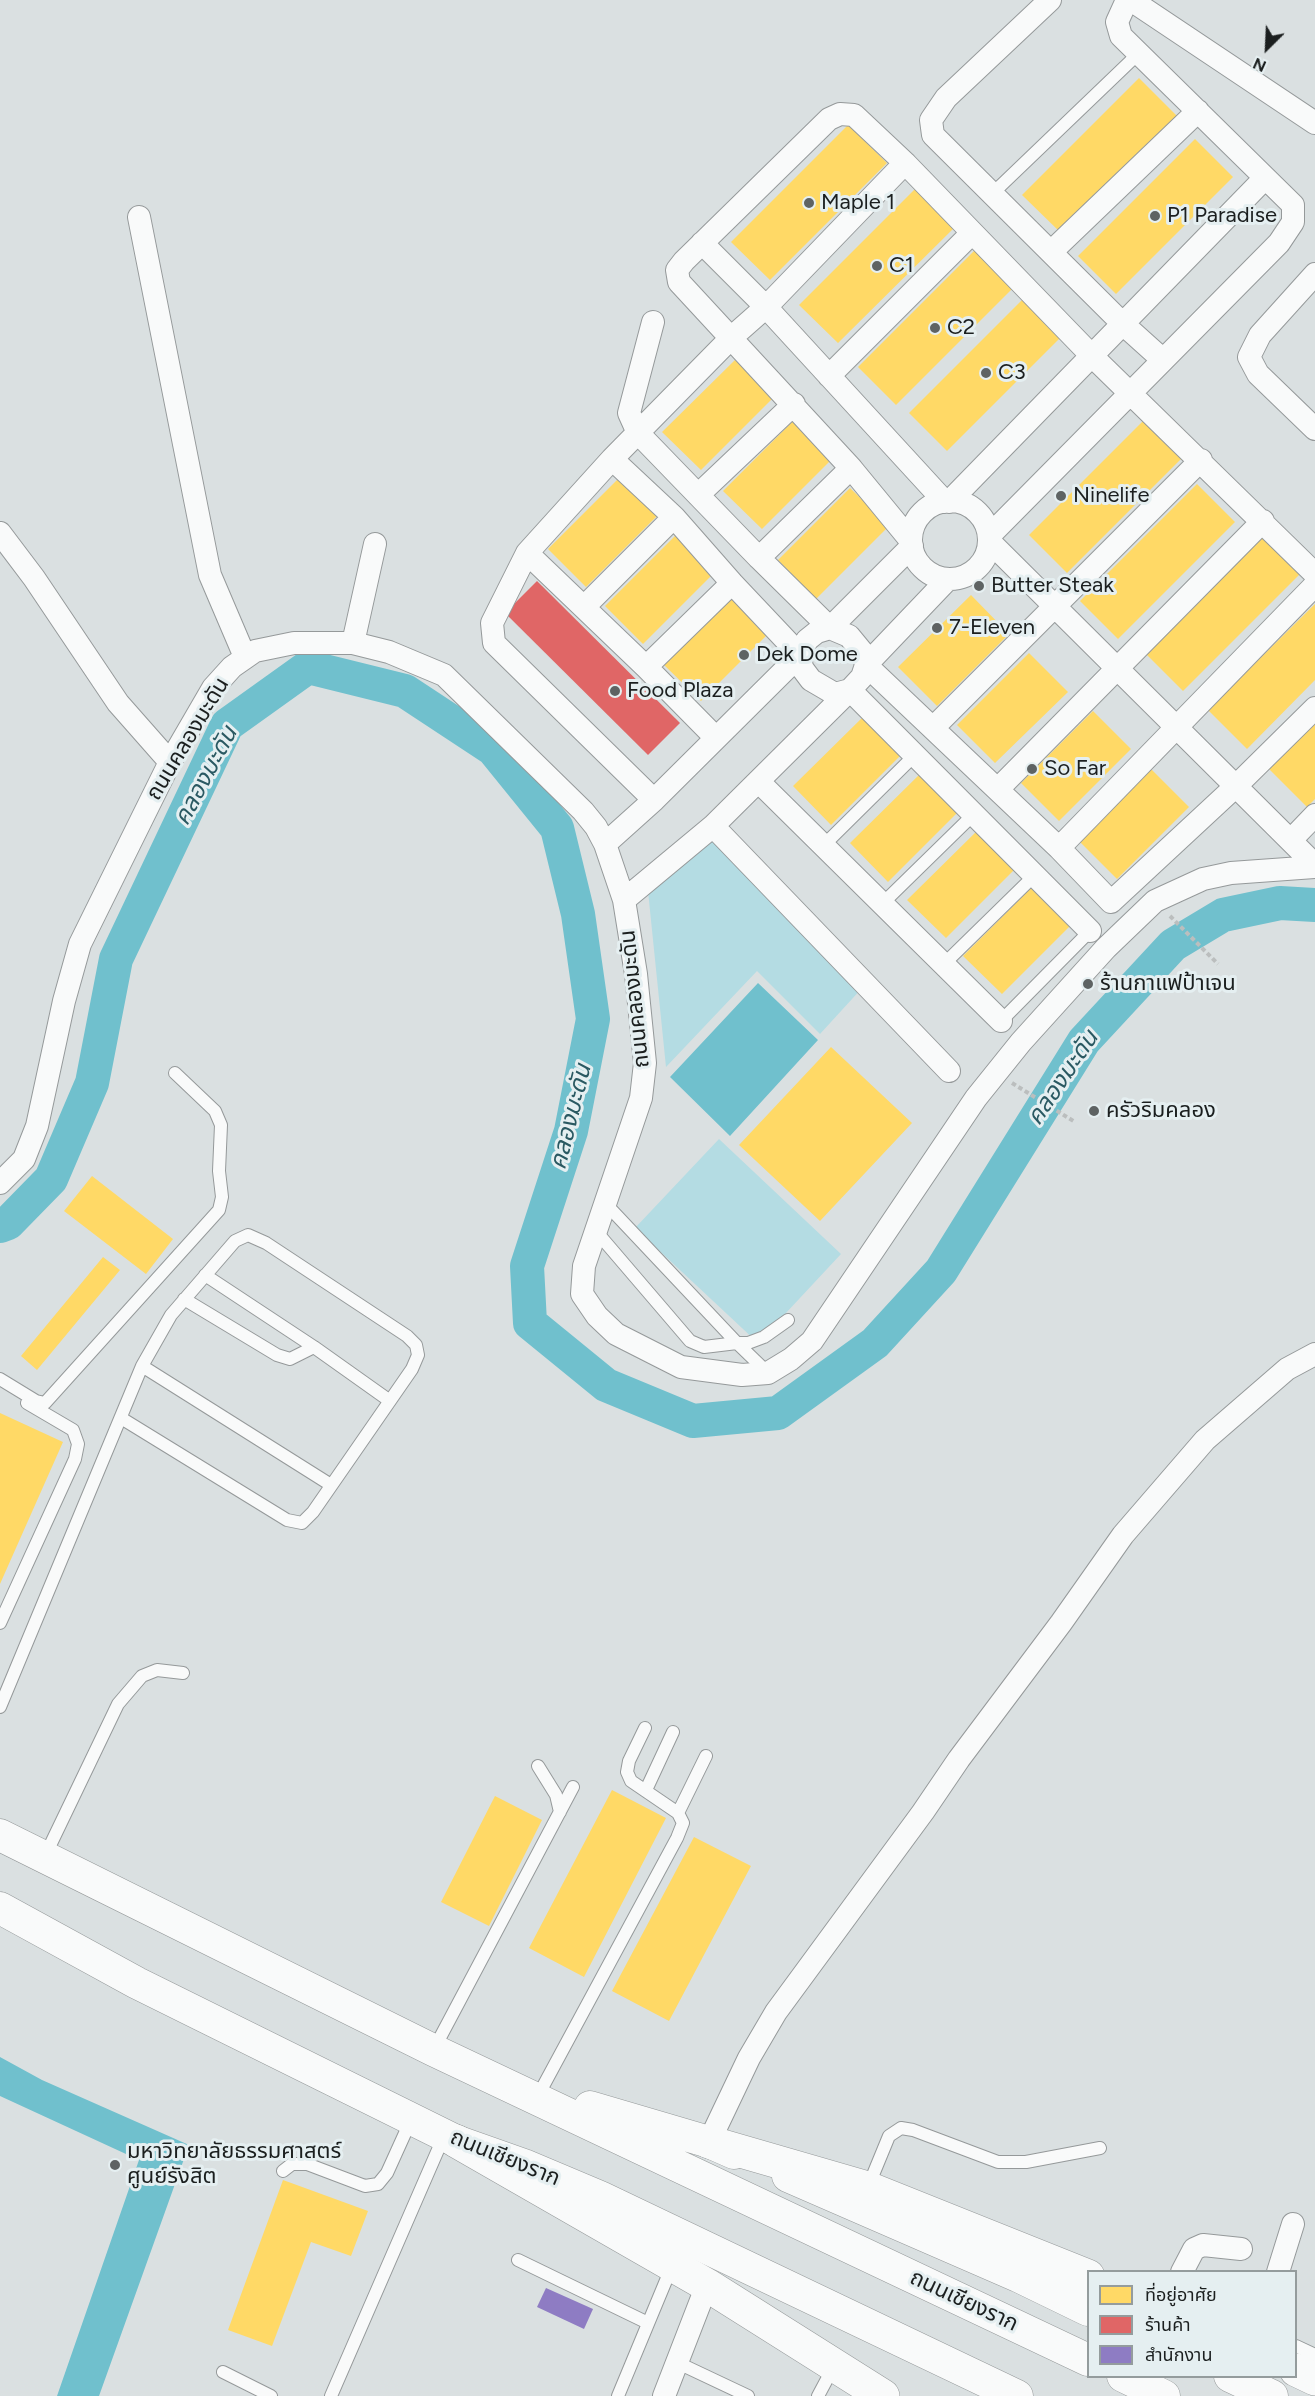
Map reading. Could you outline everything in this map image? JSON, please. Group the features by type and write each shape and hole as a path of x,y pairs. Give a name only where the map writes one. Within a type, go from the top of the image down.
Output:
{"highway":[{"path":"450,2138 707,2285 883,2396"},
{"path":"709,2142 868,2188 1087,2275"},
{"path":"1297,2370 1315,2379"}],"main road":[{"path":"0,1835 45,1856"},
{"name":"ถนนเชียงราก","path":"45,1856 433,2050 1087,2359"},
{"name":"ถนนเชียงราก","path":"0,1908 137,1983 450,2138 524,2165 600,2197 1017,2396"},
{"path":"0,1931 137,1983"},
{"path":"507,2085 540,2092 709,2142 1018,2276 1087,2309"},
{"path":"1127,2378 1164,2396"},
{"path":"1234,2378 1272,2396"}],"street":[{"path":"1050,0 946,98 931,120 933,135 1123,324 1163,360"},
{"path":"1127,0 1118,22 1121,36 1293,205 1293,222 1279,243 989,539 983,562 975,570 965,576 948,579 937,577 927,571 918,563 912,543 913,530 925,511 947,502 1265,178"},
{"path":"1131,0 1315,123"},
{"path":"1051,252 1198,111"},
{"path":"912,543 851,468 680,282 677,270 829,119 840,114 854,115 905,163 971,234 1092,356 1201,460 1315,574"},
{"path":"654,800 494,643 492,623 527,553 612,459 732,337 766,307 905,163"},
{"path":"139,217 210,575 245,657"},
{"path":"829,376 971,234"},
{"path":"702,243 766,307 947,502 968,506 976,511 982,518 989,539 1315,866"},
{"path":"1315,274 1260,334 1249,357 1258,374 1315,429"},
{"path":"653,322 629,413 638,433 830,628 849,636 863,653 866,665 1059,848 1111,902 1236,786 1315,708"},
{"path":"698,495 794,404"},
{"path":"612,459 674,517 800,655 802,668 812,680 835,694 850,690"},
{"path":"933,728 1201,460"},
{"path":"759,558 851,468"},
{"path":"584,607 674,517"},
{"path":"998,789 1263,521"},
{"path":"0,533 118,703 170,762"},
{"path":"605,844 654,800 800,655 807,640 817,632 830,628 912,543"},
{"path":"353,643 375,544"},
{"path":"527,553 716,738"},
{"path":"624,900 713,826 759,782 850,690 862,677 866,665 948,579"},
{"path":"646,667 732,583"},
{"path":"1059,848 1315,585"},
{"name":"ถนนคลองมะดัน","path":"0,1182 24,1159 37,1126 64,1001 80,944 170,762 213,688 232,667 255,651 294,643 353,643 389,652 444,675 596,826 605,844 624,900 636,974 645,1063 641,1098 584,1266 582,1294 597,1316 616,1334 681,1367 742,1375 768,1373 791,1359 812,1341 976,1098 1021,1042 1132,921 1155,901 1203,879 1231,873 1315,866"},
{"path":"850,690 1090,931"},
{"path":"759,782 1002,1021"},
{"path":"1290,840 1315,815"},
{"path":"713,826 949,1071"},
{"path":"709,2142 749,2058 776,2012 1123,1535 1205,1440 1287,1369 1315,1354"},
{"path":"1278,2270 1293,2224"},
{"path":"1183,2270 1194,2248 1203,2246 1241,2249"},
{"path":"664,2396 707,2285"}],"lane":[{"path":"992,194 1139,53"},
{"path":"823,846 916,754"},
{"path":"882,904 974,814"},
{"path":"944,964 1035,875"},
{"path":"1002,1021 1090,931"},
{"path":"0,1379 36,1401 45,1403 219,1210 222,1197 219,1171 221,1125 216,1111 175,1073"},
{"path":"605,1203 768,1373"},
{"path":"595,1230 690,1341 704,1347 748,1343 764,1337 788,1320"},
{"path":"0,1707 142,1366 158,1334 184,1299 235,1241 248,1235 266,1243 407,1336 416,1345 418,1355 412,1369 313,1512 302,1523 287,1520 121,1418"},
{"path":"205,1275 314,1347 390,1401"},
{"path":"184,1299 277,1355 290,1359 314,1347"},
{"path":"142,1366 332,1485"},
{"path":"0,1386 73,1430 78,1444 75,1459 0,1623"},
{"path":"45,1856 117,1704 142,1676 157,1670 183,1672"},
{"path":"540,2092 683,1823 678,1813 631,1781 627,1772 629,1761 645,1728"},
{"path":"646,1790 673,1732"},
{"path":"678,1813 706,1756"},
{"path":"538,1766 556,1795 560,1812"},
{"path":"433,2050 573,1787"},
{"path":"283,2171 292,2164 307,2164 365,2186 378,2184 387,2173 412,2118"},
{"path":"868,2188 889,2136 901,2128 913,2130 998,2162 1026,2162 1100,2148"},
{"path":"331,2396 450,2138"},
{"path":"518,2260 648,2323"},
{"path":"618,2396 672,2265"},
{"path":"1297,2346 1315,2355"},
{"path":"676,2362 748,2396"},
{"path":"818,2396 834,2365"},
{"path":"223,2372 271,2396"}],"path":[{"path":"1168,914 1218,964"},
{"path":"1011,1082 1075,1122"}],"shaded area":[{"path":"716,835 863,987 820,1034 757,971 666,1067 648,891"},
{"path":"719,1139 841,1254 758,1343 635,1228"}],"water":[{"path":"758,983 818,1040 730,1136 670,1077"},
{"path":"0,2057 42,2080 189,2145 99,2396 57,2396 139,2160 0,2096"}],"building: ที่อยู่อาศัย":[{"path":"1139,78 1177,116 1061,233 1022,195"},
{"name":"Maple 1","path":"848,125 887,163 770,280 731,242"},
{"name":"P1 Paradise","path":"1195,139 1233,177 1116,294 1078,256"},
{"name":"C1","path":"916,188 955,227 838,343 799,305"},
{"name":"C2","path":"975,250 1013,288 896,405 858,367"},
{"name":"C3","path":"1026,296 1064,334 947,451 909,413"},
{"path":"735,360 773,398 701,470 662,432"},
{"path":"1146,418 1184,456 1067,573 1029,535"},
{"path":"795,419 834,457 762,529 723,491"},
{"path":"620,477 658,515 586,587 548,549"},
{"path":"1197,484 1235,522 1118,639 1080,601"},
{"path":"850,488 889,526 816,599 778,560"},
{"path":"677,534 715,572 643,644 605,606"},
{"path":"1262,536 1300,574 1183,691 1145,653"},
{"path":"734,591 773,629 701,701 662,663"},
{"path":"971,595 1009,634 937,706 898,667"},
{"path":"1315,604 1315,680 1247,749 1208,710"},
{"path":"1029,653 1068,692 995,763 957,725"},
{"path":"1093,711 1131,749 1059,821 1021,783"},
{"path":"865,715 903,753 831,825 793,786"},
{"path":"1315,723 1315,799 1307,807 1269,769"},
{"path":"1151,769 1189,807 1117,879 1079,841"},
{"path":"922,772 960,810 888,882 850,843"},
{"path":"980,828 1018,866 946,938 907,900"},
{"path":"1035,884 1074,922 1002,994 963,956"},
{"path":"831,1047 912,1123 820,1221 739,1145"},
{"path":"92,1176 173,1239 146,1274 64,1211"},
{"path":"103,1257 120,1270 37,1370 21,1356"},
{"path":"0,1413 63,1442 0,1584"},
{"path":"612,1790 666,1818 584,1977 529,1948"},
{"path":"495,1796 542,1820 489,1926 441,1902"},
{"path":"694,1837 751,1866 669,2021 612,1991"},
{"path":"283,2180 368,2211 351,2256 311,2242 272,2346 228,2330"}],"building: ร้านค้า":[{"path":"537,581 680,723 648,755 505,613"}],"building: สำนักงาน":[{"path":"546,2288 593,2309 584,2329 537,2307"}],"waterway":[{"name":"คลองมะดัน","path":"0,1226 8,1223 51,1179 92,1083 116,959 227,725 308,667 405,691 493,749 557,828 578,914 593,1019 571,1131 527,1266 530,1323 606,1385 693,1421 778,1413 875,1343 941,1271 1084,1041 1173,945 1223,915 1280,903 1315,905"}],"place":[{"name":"Maple 1","path":"809,203"},
{"name":"P1 Paradise","path":"1155,216"},
{"name":"C1","path":"877,266"},
{"name":"C2","path":"935,328"},
{"name":"C3","path":"986,373"},
{"name":"Ninelife","path":"1061,496"},
{"name":"Butter Steak","path":"979,586"},
{"name":"7-Eleven","path":"937,628"},
{"name":"Dek Dome","path":"744,655"},
{"name":"Food Plaza","path":"615,691"},
{"name":"So Far","path":"1032,769"},
{"name":"ร้านกาแฟป้าเจน","path":"1088,984"},
{"name":"ครัวริมคลอง","path":"1094,1111"},
{"name":"มหาวิทยาลัยธรรมศาสตร์ ศูนย์รังสิต","path":"115,2165"}]}
